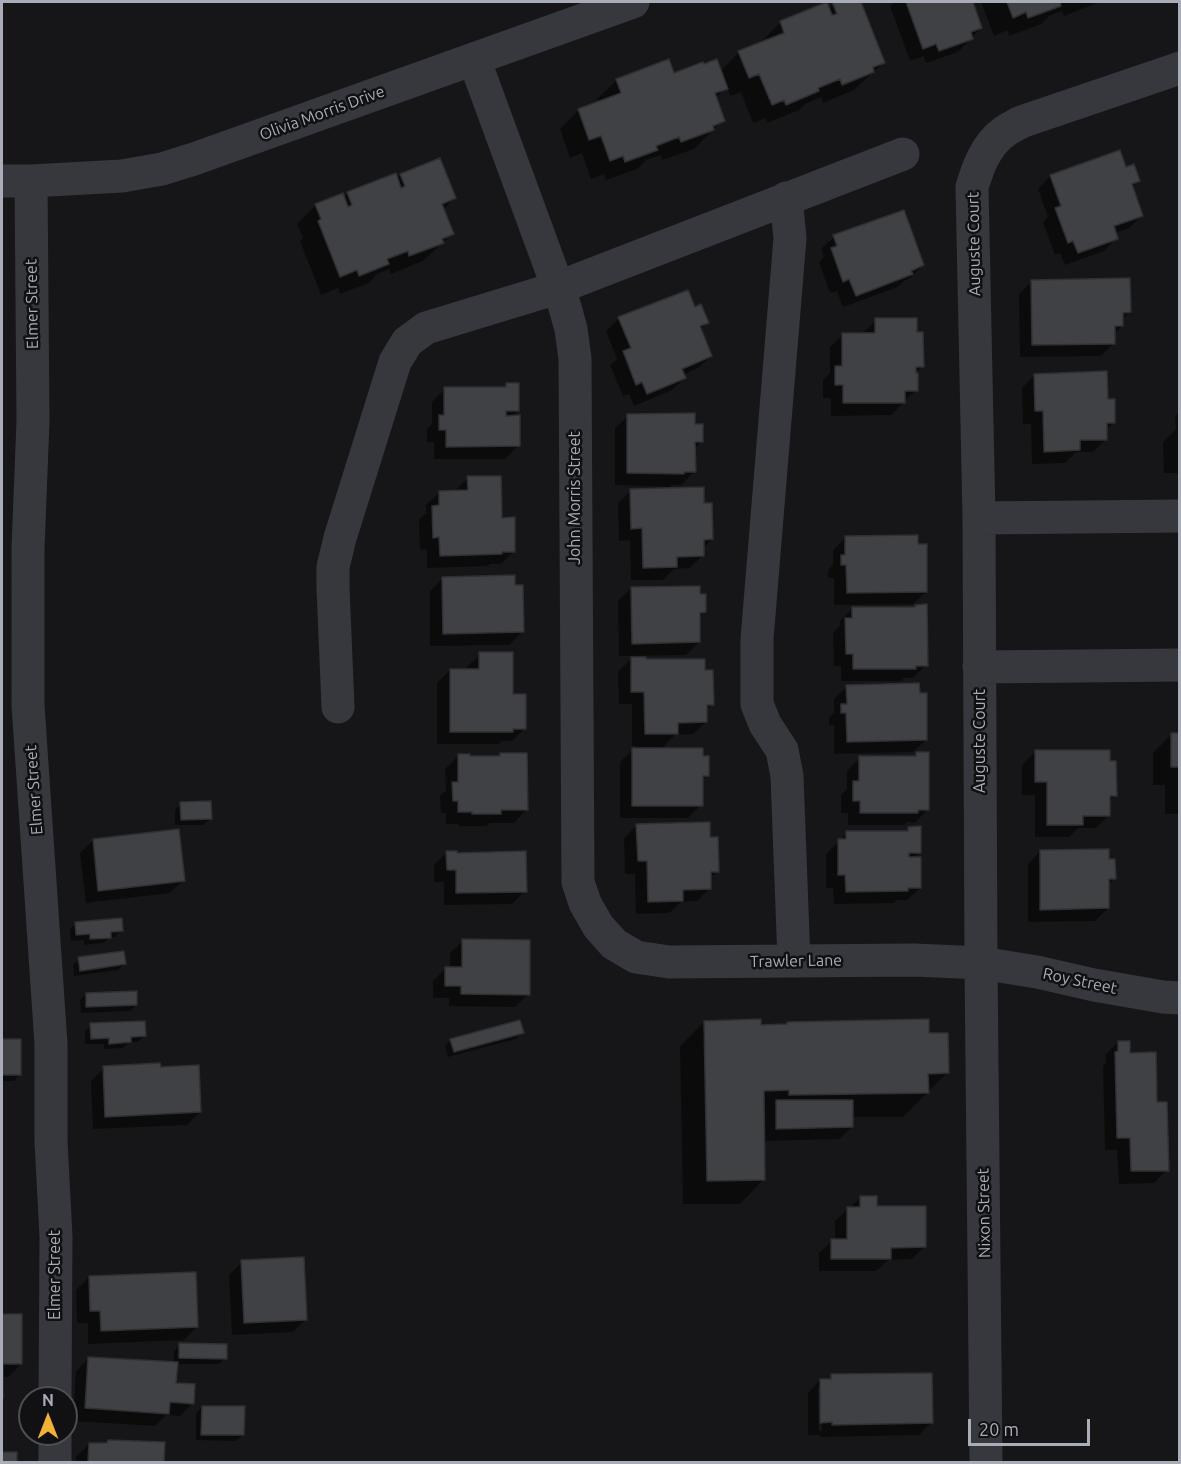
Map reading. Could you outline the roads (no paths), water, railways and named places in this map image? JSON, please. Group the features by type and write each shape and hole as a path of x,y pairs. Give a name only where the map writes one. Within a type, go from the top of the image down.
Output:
{"street":[{"name":"Olivia Morris Drive","path":"16,181 122,176 162,169 633,2"},
{"name":"John Morris Street","path":"474,58 572,329 575,358 578,882 585,903 598,926 614,944"},
{"name":"Auguste Court","path":"981,963 979,518 972,187 978,166 987,150 1003,132 1021,122 1179,68"},
{"path":"338,707 333,567 395,362 407,342 426,328 558,288 903,154"},
{"name":"Elmer Street","path":"16,181 33,421 28,549 28,705 51,1044 51,1141 56,1237 55,1386"},
{"path":"786,198 790,238 757,639 757,704 765,724 782,750 787,776 794,961"},
{"path":"979,518 1179,516"},
{"path":"980,667 1179,665"},
{"name":"Trawler Lane","path":"614,944 636,957 669,963 914,960 981,963"},
{"name":"Roy Street","path":"981,963 1037,972 1105,987 1179,998"},
{"name":"Nixon Street","path":"981,963 986,1462"},
{"path":"55,1446 55,1462"}]}
